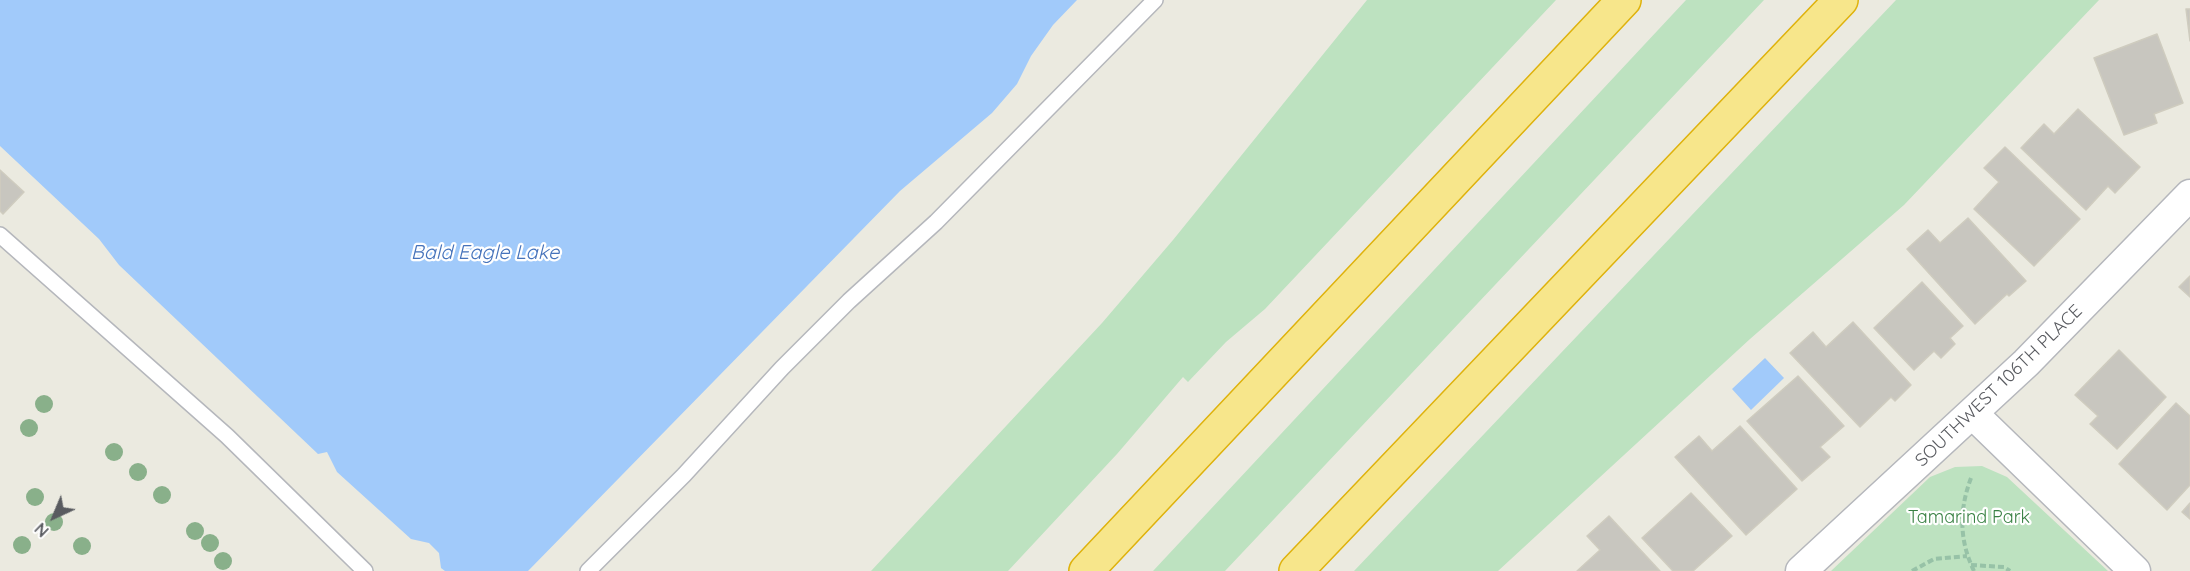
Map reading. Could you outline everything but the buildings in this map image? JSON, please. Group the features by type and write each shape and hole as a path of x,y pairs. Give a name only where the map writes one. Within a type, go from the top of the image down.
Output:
{"highway":[{"path":"1086,571 1624,0"},
{"path":"1296,571 1840,0"}],"street":[{"name":"SOUTHWEST 106TH PLACE","path":"1801,571 1973,414 2073,316 2190,195"},
{"path":"1973,414 2135,571"}],"lane":[{"path":"588,571 684,475 790,360 936,222 1155,0"},
{"path":"0,235 227,436 365,571"}],"path":[{"path":"1971,478 1961,514 1967,556 1974,571"},
{"path":"1912,571 1934,559 1967,556"},
{"path":"1971,565 2004,567 2010,571"}],"green space":[{"path":"1367,0 1556,0 1265,309 1226,342 1188,382 1183,377 1117,454 1008,571 871,571 1102,323 1173,240"},
{"path":"1686,0 1764,0 1225,571 1153,571"},
{"path":"1896,0 2099,0 1904,205 1750,339 1498,571 1354,571"},
{"name":"Tamarind Park","path":"1982,466 2007,477 2108,571 1831,571 1930,477 1955,467"}],"water":[{"name":"Bald Eagle Lake","path":"0,0 1077,0 1053,25 1031,56 1017,84 992,113 900,191 528,571 445,571 441,568 439,553 429,543 411,539 337,472 327,452 318,454 119,265 99,239 0,146"},
{"path":"1765,358 1784,378 1751,410 1732,389"}]}
